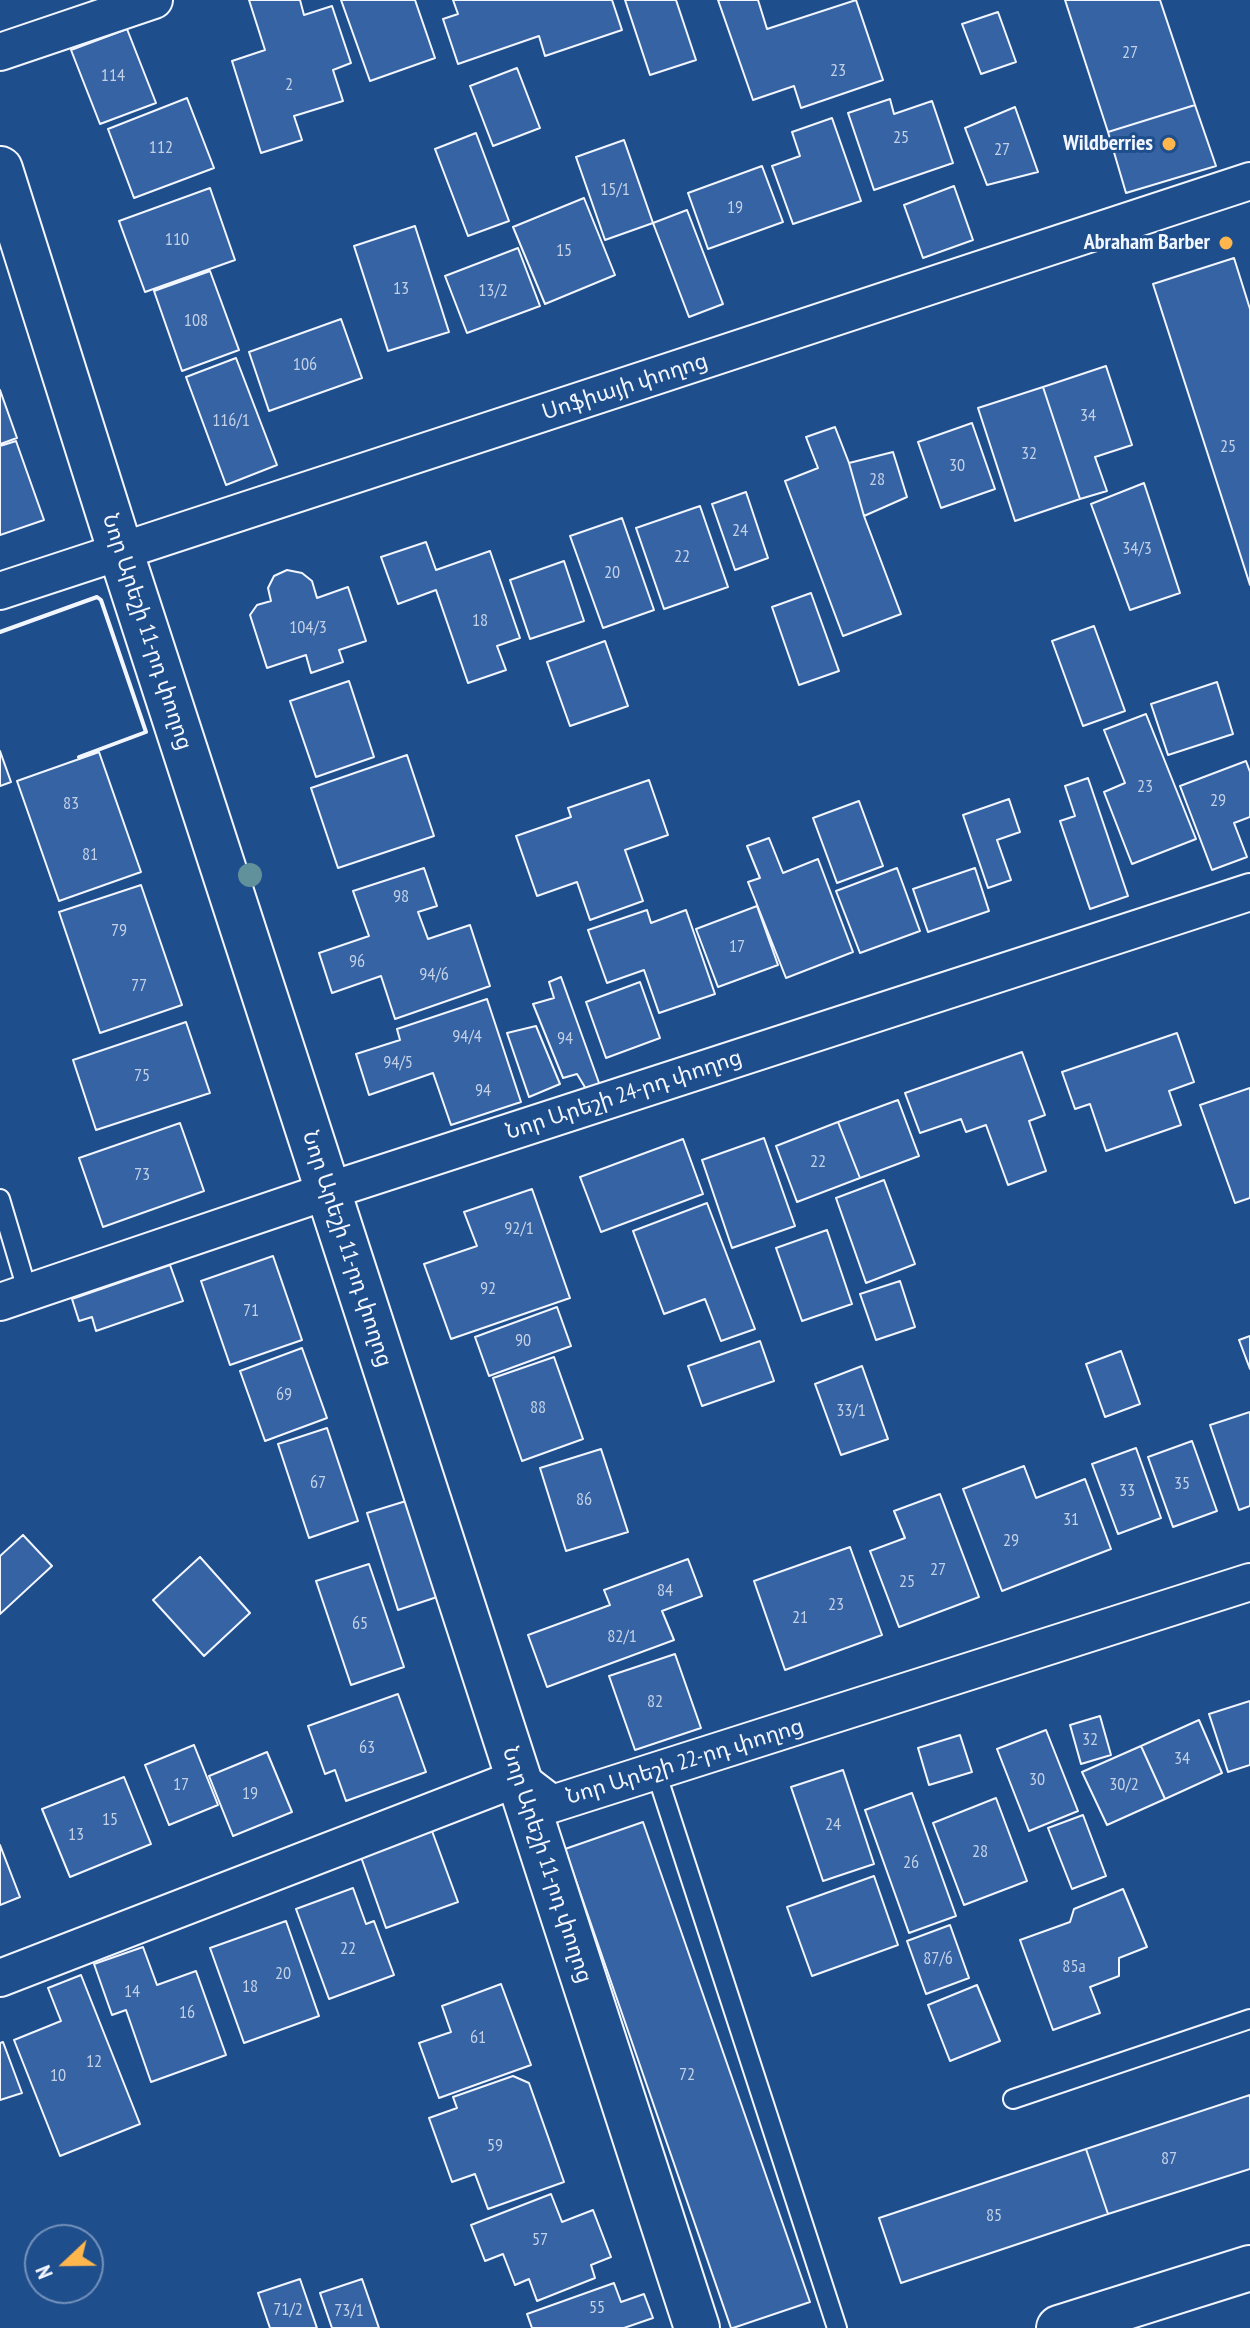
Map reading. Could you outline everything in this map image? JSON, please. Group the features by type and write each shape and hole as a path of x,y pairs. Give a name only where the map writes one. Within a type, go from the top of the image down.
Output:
{"street":[{"path":"0,52 154,0"},
{"name":"Նոր Արեշի 11-րդ փողոց","path":"0,169 121,553 697,2328"},
{"name":"Սոֆիայի փողոց","path":"0,591 1250,181"},
{"name":"Նոր Արեշի 24-րդ փողոց","path":"14,1298 328,1191 1250,892"},
{"name":"Նոր Արեշի 22-րդ փողոց","path":"518,1778 552,1804 1250,1582"},
{"path":"0,1978 518,1778"},
{"path":"1059,2328 1250,2268"}],"lane":[{"path":"0,1199 14,1298"},
{"path":"656,1772 837,2328"},
{"path":"1013,2099 1250,2019"}],"building":[{"path":"249,0 300,0 304,15 332,6 351,63 333,70 343,101 294,116 302,140 261,153 232,61 265,50"},
{"path":"341,0 415,0 435,58 370,81"},
{"path":"453,0 612,0 622,30 545,56 539,36 458,64 443,19 458,14"},
{"path":"625,0 676,0 696,60 650,75"},
{"path":"718,0 758,0 767,29 856,0 883,80 801,108 794,86 753,100"},
{"path":"1065,0 1160,0 1195,105 1108,132"},
{"path":"998,12 1016,62 981,74 962,24"},
{"path":"127,29 156,103 100,124 71,50"},
{"path":"517,68 540,128 493,146 470,86"},
{"path":"187,98 214,168 134,198 108,129"},
{"path":"890,99 894,114 932,101 953,163 874,190 848,113"},
{"path":"1195,105 1216,166 1126,193 1108,132"},
{"path":"1015,107 1038,172 987,185 965,128"},
{"path":"832,118 861,201 793,224 772,166 800,156 792,132"},
{"path":"476,133 509,221 468,236 435,149"},
{"path":"624,140 653,223 605,240 576,157"},
{"path":"762,166 783,222 708,249 688,193"},
{"path":"954,186 973,240 923,258 904,205"},
{"path":"210,188 235,260 145,292 119,221"},
{"path":"584,198 615,275 545,304 513,227"},
{"path":"687,210 723,304 689,317 653,223"},
{"path":"415,226 449,332 388,351 354,246"},
{"path":"518,248 540,306 467,333 445,276"},
{"path":"1234,258 1250,309 1250,585 1153,284"},
{"path":"210,271 239,350 182,371 154,291"},
{"path":"341,319 362,378 269,411 249,352"},
{"path":"236,358 277,465 226,485 186,377"},
{"path":"1106,366 1132,445 1095,457 1107,491 1080,499 1043,387"},
{"path":"1043,387 1080,499 1015,521 978,408"},
{"path":"0,390 17,438 0,444"},
{"path":"972,423 995,489 941,508 918,442"},
{"path":"835,427 901,614 843,636 785,481 818,468 806,437"},
{"path":"16,441 44,520 0,535 0,446"},
{"path":"893,452 907,497 864,516 849,463"},
{"path":"1144,483 1180,593 1130,610 1091,504"},
{"path":"746,492 768,558 735,570 712,504"},
{"path":"700,506 728,587 664,609 636,528"},
{"path":"622,518 654,610 603,628 570,536"},
{"path":"426,542 436,570 490,551 520,638 497,646 506,670 468,683 436,590 398,604 381,557"},
{"path":"564,561 584,621 530,639 510,580"},
{"path":"287,570 302,573 312,581 317,598 348,587 366,641 339,650 343,662 311,673 306,655 267,668 250,615 257,605 271,601 268,588 274,576"},
{"path":"811,593 839,671 799,685 772,607"},
{"path":"1094,626 1125,711 1083,726 1052,641"},
{"path":"605,641 628,706 570,726 547,662"},
{"path":"349,681 374,757 316,777 290,701"},
{"path":"1217,682 1233,734 1168,755 1151,704"},
{"path":"1146,714 1196,839 1132,864 1104,792 1125,783 1104,730"},
{"path":"0,751 11,782 0,786"},
{"path":"99,752 141,872 59,901 17,781"},
{"path":"407,755 434,836 338,868 311,788"},
{"path":"1246,761 1250,772 1250,817 1234,823 1247,857 1212,870 1180,786"},
{"path":"1088,778 1128,896 1090,909 1060,821 1075,816 1065,786"},
{"path":"649,780 668,835 625,850 643,901 590,920 577,882 537,896 516,836 571,817 568,808"},
{"path":"1009,799 1020,832 997,840 1011,880 988,888 963,815"},
{"path":"859,801 883,866 837,883 813,818"},
{"path":"769,838 783,873 818,859 853,952 786,978 748,882 760,878 747,846"},
{"path":"424,868 437,906 418,912 428,939 470,925 490,986 395,1019 381,976 332,993 319,953 369,936 353,891"},
{"path":"897,868 920,931 860,953 836,891"},
{"path":"975,868 989,911 928,932 913,889"},
{"path":"141,885 182,1005 100,1033 59,912"},
{"path":"757,906 778,965 718,987 696,929"},
{"path":"647,910 651,923 686,910 715,994 659,1013 644,970 607,983 588,930"},
{"path":"561,977 603,1094 592,1099 577,1074 563,1078 533,1004 554,998 549,982"},
{"path":"640,982 660,1038 606,1058 586,1002"},
{"path":"487,999 521,1102 451,1125 433,1073 369,1095 356,1054 400,1040 397,1029"},
{"path":"186,1022 210,1093 96,1130 73,1060"},
{"path":"536,1026 560,1084 529,1097 507,1033"},
{"path":"1177,1033 1194,1082 1169,1091 1181,1125 1106,1151 1090,1104 1075,1109 1062,1072"},
{"path":"1022,1052 1045,1115 1029,1121 1046,1171 1008,1185 986,1125 966,1132 961,1119 920,1133 905,1093"},
{"path":"1250,1088 1250,1198 1235,1203 1200,1105"},
{"path":"898,1100 919,1156 860,1178 838,1122"},
{"path":"838,1122 860,1178 797,1202 776,1146"},
{"path":"180,1123 204,1191 103,1227 79,1158"},
{"path":"764,1138 795,1226 732,1248 702,1160"},
{"path":"683,1139 703,1194 601,1232 580,1177"},
{"path":"884,1180 915,1264 866,1283 836,1198"},
{"path":"532,1189 570,1298 451,1339 424,1264 477,1246 464,1212"},
{"path":"707,1203 755,1329 721,1341 705,1299 664,1314 633,1231"},
{"path":"827,1230 852,1304 802,1321 776,1248"},
{"path":"273,1256 302,1340 230,1365 201,1281"},
{"path":"170,1265 183,1301 96,1331 92,1317 79,1321 72,1299"},
{"path":"900,1281 915,1327 876,1340 860,1294"},
{"path":"557,1307 571,1346 489,1376 475,1337"},
{"path":"1250,1336 1250,1369 1239,1340"},
{"path":"760,1341 774,1381 702,1406 688,1366"},
{"path":"302,1348 327,1418 265,1441 240,1371"},
{"path":"1121,1351 1140,1404 1105,1417 1086,1364"},
{"path":"554,1357 583,1439 522,1461 493,1378"},
{"path":"862,1366 888,1439 841,1455 815,1384"},
{"path":"1250,1412 1250,1506 1239,1510 1210,1425"},
{"path":"327,1428 358,1521 309,1538 278,1444"},
{"path":"1192,1441 1217,1511 1173,1527 1148,1457"},
{"path":"1136,1448 1161,1518 1118,1534 1092,1464"},
{"path":"601,1449 628,1532 566,1551 540,1468"},
{"path":"1024,1466 1036,1498 1085,1479 1111,1549 1002,1591 963,1489"},
{"path":"940,1494 979,1597 899,1627 870,1551 905,1538 894,1511"},
{"path":"406,1501 437,1597 398,1610 367,1513"},
{"path":"23,1535 52,1566 0,1614 0,1556"},
{"path":"850,1547 882,1635 785,1670 754,1581"},
{"path":"200,1557 250,1613 204,1656 153,1600"},
{"path":"688,1559 702,1596 662,1611 674,1640 547,1687 528,1635 610,1605 604,1590"},
{"path":"369,1564 404,1667 351,1685 316,1581"},
{"path":"675,1654 701,1728 635,1750 609,1676"},
{"path":"398,1694 426,1772 346,1801 335,1770 325,1774 308,1726"},
{"path":"1250,1701 1250,1765 1228,1772 1209,1714"},
{"path":"1100,1716 1111,1755 1081,1764 1070,1725"},
{"path":"1199,1720 1222,1773 1165,1799 1141,1746"},
{"path":"1046,1730 1078,1811 1029,1831 997,1749"},
{"path":"960,1735 972,1772 929,1785 918,1748"},
{"path":"194,1745 218,1805 169,1825 145,1765"},
{"path":"1141,1746 1165,1799 1107,1825 1082,1772"},
{"path":"267,1752 292,1812 233,1836 209,1776"},
{"path":"843,1770 874,1864 823,1881 791,1787"},
{"path":"124,1777 151,1844 70,1877 42,1809"},
{"path":"912,1793 956,1916 909,1933 865,1810"},
{"path":"996,1798 1027,1881 964,1905 933,1823"},
{"path":"1083,1815 1106,1876 1072,1889 1048,1828"},
{"path":"643,1822 810,2302 733,2328 565,1849"},
{"path":"432,1831 458,1902 386,1928 361,1857"},
{"path":"0,1845 20,1897 0,1905"},
{"path":"874,1876 898,1945 812,1976 787,1907"},
{"path":"353,1888 366,1924 374,1921 394,1975 329,1999 296,1909"},
{"path":"1123,1889 1147,1947 1119,1958 1119,1976 1090,1987 1100,2013 1053,2030 1020,1940 1070,1922 1074,1909"},
{"path":"286,1921 319,2016 244,2043 210,1948"},
{"path":"950,1925 969,1978 926,1994 907,1941"},
{"path":"143,1947 157,1985 196,1971 226,2055 151,2082 126,2010 112,2015 94,1964"},
{"path":"81,1975 140,2124 60,2156 14,2040 61,2021 48,1988"},
{"path":"501,1984 531,2065 439,2098 419,2043 451,2032 442,2006"},
{"path":"977,1985 1000,2041 950,2061 928,2005"},
{"path":"3,2042 22,2093 0,2100 0,2043"},
{"path":"513,2076 529,2083 564,2182 488,2209 475,2174 452,2182 429,2118 457,2108 453,2097"},
{"path":"1250,2095 1250,2169 1108,2214 1086,2149"},
{"path":"1086,2149 1108,2214 901,2283 879,2218"},
{"path":"551,2194 562,2222 593,2210 611,2257 591,2265 595,2278 537,2301 529,2279 515,2285 503,2254 485,2261 471,2225"},
{"path":"300,2279 317,2328 270,2328 258,2293"},
{"path":"362,2279 379,2328 332,2328 320,2293"},
{"path":"614,2283 621,2302 644,2294 653,2318 624,2328 532,2328 527,2314"}],"wall":[{"path":"0,632 97,597 101,600 146,732 79,757"}],"place":[{"name":"Wildberries","path":"1169,144"},
{"name":"Abraham Barber","path":"1226,243"}]}
